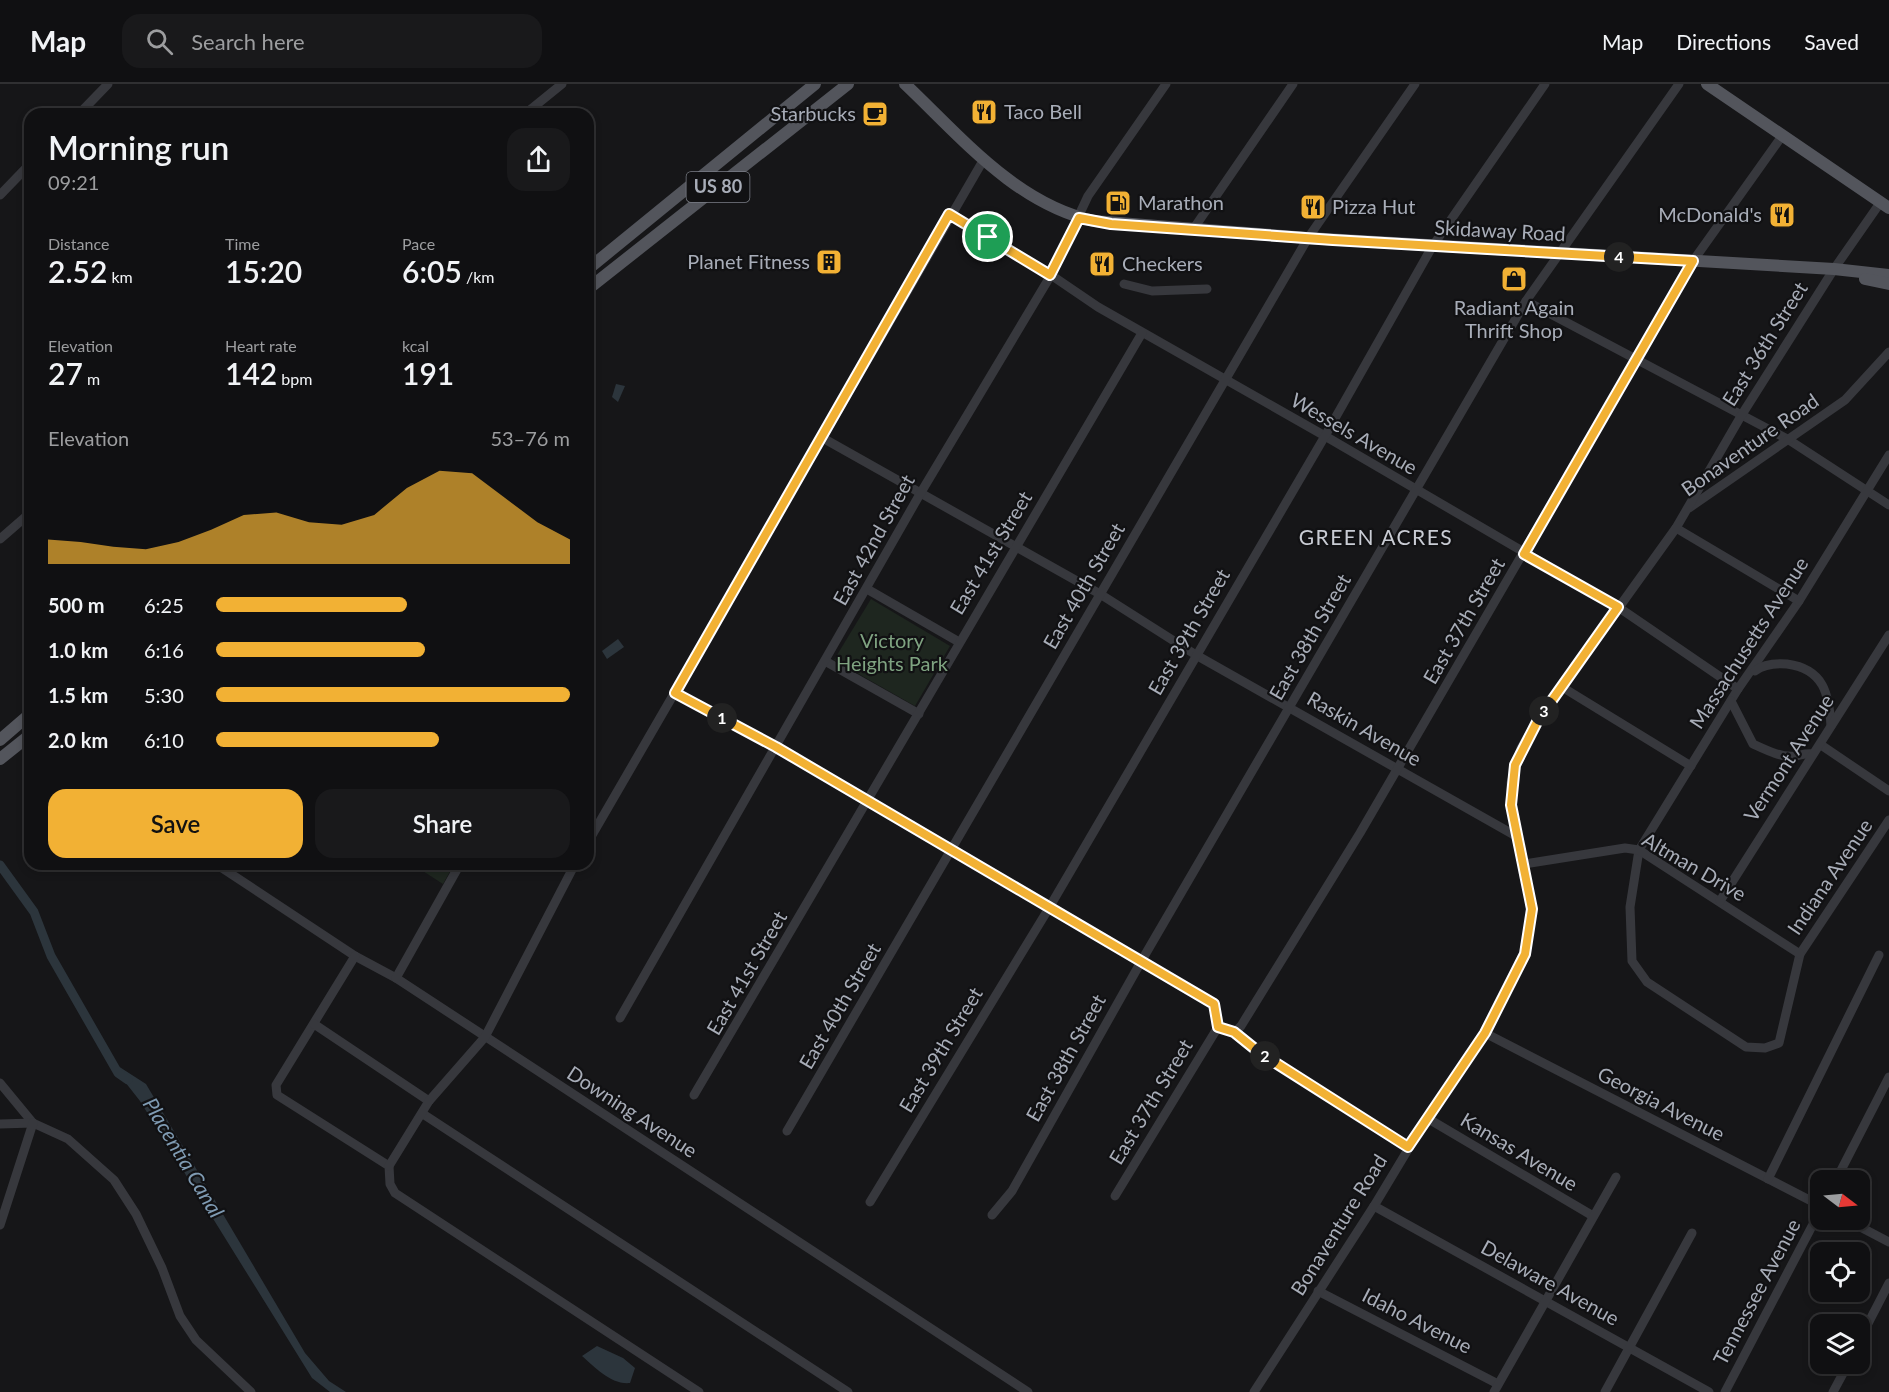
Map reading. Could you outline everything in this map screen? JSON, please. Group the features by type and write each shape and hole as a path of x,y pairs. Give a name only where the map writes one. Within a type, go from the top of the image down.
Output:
{"main road":[{"name":"US 80","path":"594,264 815,84"},
{"name":"US 80","path":"594,284 848,84"},
{"name":"Skidaway Road","path":"905,84 984,159 1038,201 1079,218 1111,224 1194,228 1308,238 1834,269 1889,275"},
{"path":"1707,84 1885,205"},
{"path":"1849,270 1859,278 1889,284"},
{"path":"0,740 24,719"},
{"path":"0,759 24,742"}],"street":[{"path":"85,108 108,84"},
{"path":"532,108 562,84"},
{"name":"East 42nd Street","path":"620,1018 920,494 1050,275 1088,196 1166,84"},
{"path":"1194,228 1293,84"},
{"name":"East 40th Street","path":"787,1131 1308,238 1415,84"},
{"name":"East 39th Street","path":"870,1202 1049,908 1326,436 1432,246 1545,84"},
{"name":"East 38th Street","path":"992,1215 1012,1191 1142,960 1526,301 1679,84"},
{"name":"East 37th Street","path":"1234,1032 1241,1026 1398,768 1693,261 1782,136"},
{"path":"594,832 949,214 984,159"},
{"path":"0,195 24,170"},
{"name":"East 36th Street","path":"1687,510 1741,416 1834,269 1885,205"},
{"name":"Wessels Avenue","path":"949,214 1142,333 1326,436 1416,491 1618,607 1738,689"},
{"path":"1124,284 1152,291 1207,289"},
{"path":"1526,301 1789,440 1889,505"},
{"name":"East 41st Street","path":"694,1095 1142,333"},
{"name":"Bonaventure Road","path":"1254,1392 1374,1206 1408,1147 1485,1033 1525,954 1532,909 1511,805 1515,765 1538,720 1687,510 1845,400 1889,352"},
{"name":"Raskin Avenue","path":"821,437 1100,594 1196,655 1516,836"},
{"name":"Massachusetts Avenue","path":"1639,850 1738,689 1750,675 1799,601 1889,455"},
{"path":"0,539 24,518"},
{"path":"1676,528 1799,601"},
{"path":"867,589 960,642"},
{"name":"Vermont Avenue","path":"1720,901 1813,754 1821,745 1889,634"},
{"path":"825,661 919,714"},
{"path":"1750,675 1761,666 1780,663 1803,666 1816,676 1824,688 1830,702 1832,726"},
{"path":"1562,687 1691,766"},
{"path":"675,693 776,747 1214,1004 1218,1027 1234,1032 1260,1053 1408,1147"},
{"path":"1731,701 1753,744 1785,755 1796,756 1803,752 1813,754"},
{"path":"1821,745 1889,791"},
{"name":"Indiana Avenue","path":"1800,954 1889,820"},
{"name":"Altman Drive","path":"1524,864 1625,848 1639,850 1800,954"},
{"path":"1639,850 1629,907 1632,962 1647,982 1669,998 1746,1047 1765,1048 1779,1043 1800,954"},
{"name":"Downing Avenue","path":"225,870 355,956 396,978 1028,1392"},
{"path":"396,978 457,870"},
{"path":"572,870 485,1037 429,1101 389,1166 390,1184 394,1193 699,1392"},
{"path":"1768,1179 1880,955"},
{"path":"355,956 276,1085 277,1095 389,1166"},
{"path":"314,1024 429,1101"},
{"name":"East 37th Street","path":"1115,1196 1218,1027"},
{"name":"Georgia Avenue","path":"1485,1033 1810,1201"},
{"path":"1841,1170 1889,1077"},
{"path":"0,1083 33,1123 68,1139 114,1179 136,1214 162,1268 180,1316 196,1340 251,1392"},
{"path":"423,1114 848,1392"},
{"name":"Kansas Avenue","path":"1427,1119 1593,1216"},
{"path":"0,1124 33,1123"},
{"path":"0,1225 33,1123"},
{"path":"1496,1388 1616,1177"},
{"name":"Delaware Avenue","path":"1374,1206 1709,1392"},
{"name":"Tennessee Avenue","path":"1729,1391 1810,1229"},
{"path":"1866,1230 1889,1242"},
{"path":"1605,1392 1692,1233"},
{"path":"1870,1320 1889,1283"},
{"name":"Idaho Avenue","path":"1318,1291 1496,1388"},
{"path":"1833,1392 1843,1374"}],"green space":[{"name":"Victory Heights Park","path":"871,599 950,646 915,706 834,660"},
{"path":"421,870 451,870 443,884"}],"water":[{"path":"616,384 625,386 618,402 612,397"},
{"path":"618,639 624,647 607,659 602,651"},
{"path":"71,986 118,1066 146,1084 305,1353 329,1381 346,1392 330,1392 312,1378 140,1101 118,1073"},
{"path":"597,1346 623,1358 635,1368 630,1383 610,1378 582,1356"}],"waterway":[{"name":"Placentia Canal","path":"0,865 34,912 51,956 118,1073 128,1080"}],"place":[{"name":"Taco Bell","path":"984,112"},
{"name":"Starbucks","path":"875,114"},
{"name":"Marathon","path":"1118,203"},
{"name":"Pizza Hut","path":"1313,207"},
{"name":"McDonald's","path":"1782,215"},
{"name":"Planet Fitness","path":"829,262"},
{"name":"Checkers","path":"1102,264"},
{"name":"Radiant Again Thrift Shop","path":"1514,279"}],"district":[{"name":"GREEN ACRES","path":"1376,538"}],"route":[{"path":"949,214 988,237 1050,275 1079,218 1111,224 1149,227 1194,228 1308,238 1693,261 1524,554 1618,607 1538,720 1521,748 1511,783 1511,805 1532,909 1525,954 1485,1033 1408,1147 1260,1053 1234,1032 1218,1027 1214,1004 776,747 675,693 949,214"}]}
